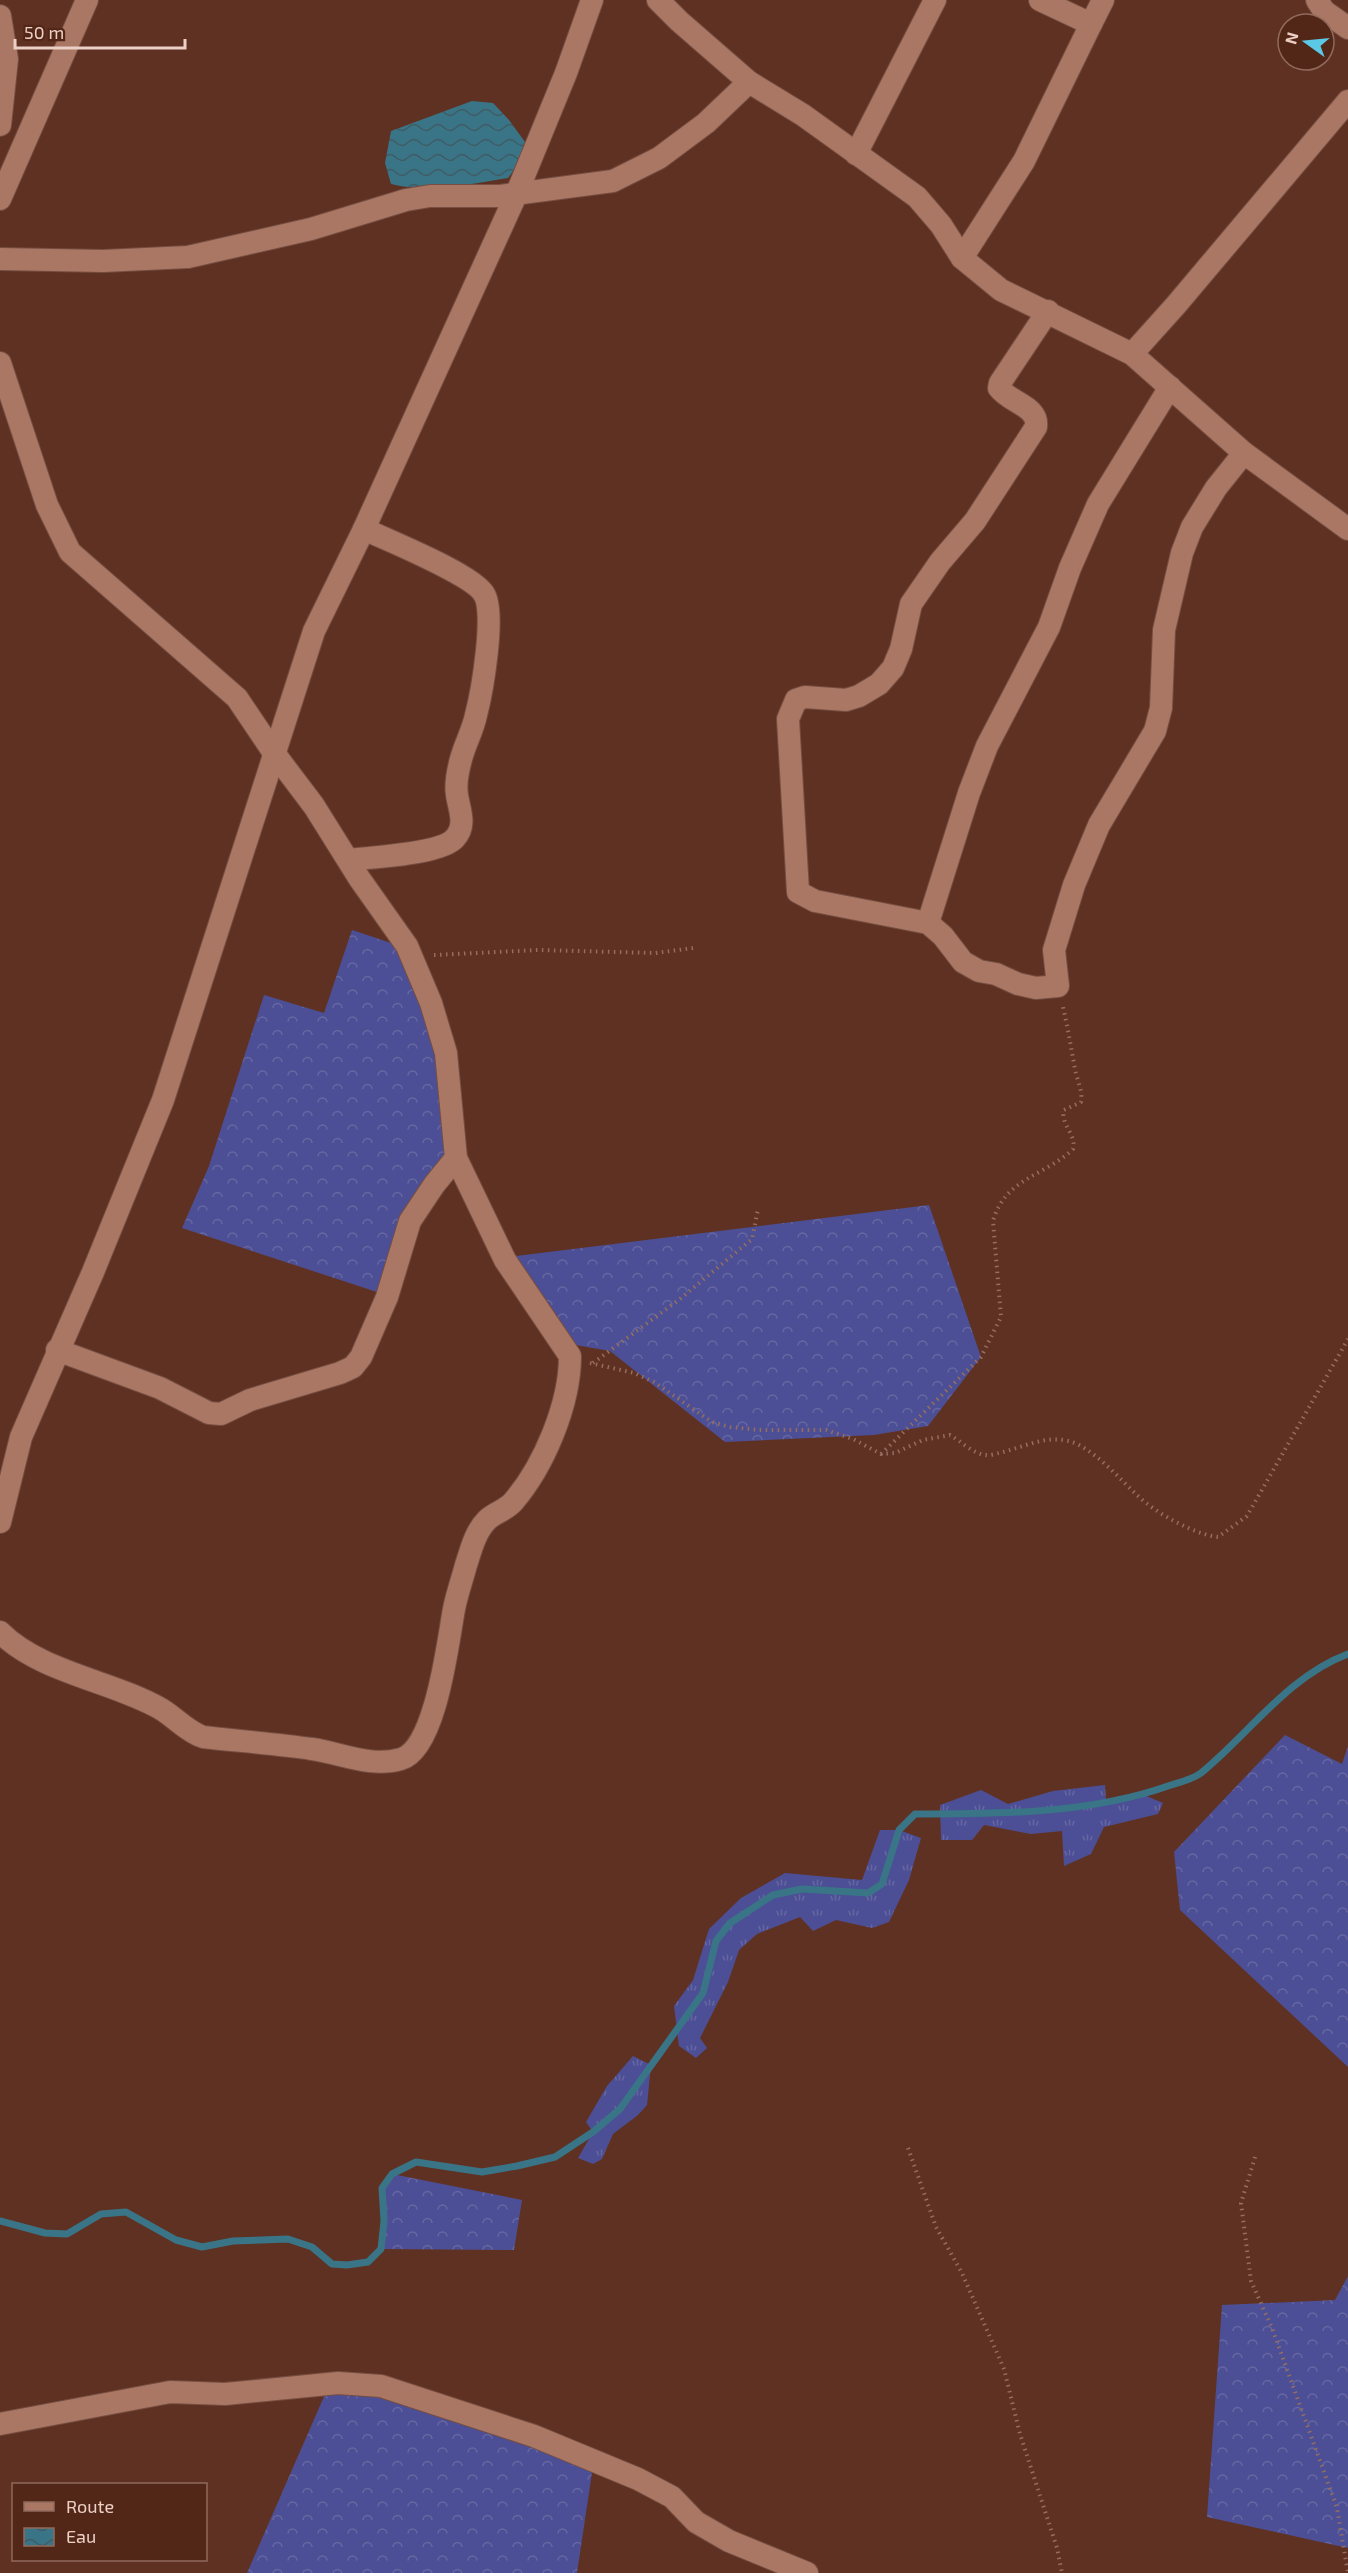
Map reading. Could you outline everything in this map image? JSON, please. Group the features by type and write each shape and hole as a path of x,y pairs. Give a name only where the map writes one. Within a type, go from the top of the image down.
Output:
{"street":[{"path":"2,189 87,0"},
{"path":"0,1522 21,1437 93,1272 163,1100 314,631 364,529 516,195 566,72 592,0"},
{"path":"658,0 749,82 802,115 917,198 941,225 962,258 1001,290 1132,354 1244,453 1348,529"},
{"path":"856,154 935,0"},
{"path":"1040,0 1091,24"},
{"path":"962,258 1024,161 1103,0"},
{"path":"1317,0 1324,11 1348,28"},
{"path":"0,16 7,59 0,125"},
{"path":"0,259 103,261 188,257 311,229 430,195 516,195 613,181 659,158 706,123 749,82"},
{"path":"1132,354 1348,100"},
{"path":"1048,311 1000,383 999,388 1005,396 1032,411 1037,419 1036,427 975,521 940,562 911,604 901,649 893,668 879,684 859,696 846,700 805,697 796,700 788,719 798,892 815,901 928,923 943,936 963,962 979,971 996,974 1018,984 1036,988 1058,986 1054,950 1074,885 1099,825 1155,731 1161,708 1164,630 1182,553 1192,527 1216,489 1244,453"},
{"path":"0,363 47,505 70,552 237,698 274,753 314,806 412,956 431,1003 446,1053 456,1158 505,1260 570,1356 570,1370 554,1434 531,1478 511,1504 487,1520 472,1545 456,1601 438,1696 422,1738 413,1751 403,1759 356,1760 315,1749 203,1737 192,1733 163,1710 70,1673 25,1651 0,1632"},
{"path":"928,923 987,746 1048,627 1070,568 1098,504 1170,387"},
{"path":"349,860 426,851 445,846 456,838 461,826 462,809 457,795 456,779 468,735 476,718 489,632 489,605 484,593 468,578 364,529"},
{"path":"57,1350 160,1388 209,1413 221,1414 250,1400 353,1367 361,1357 387,1297 410,1221 434,1185 456,1158"},
{"path":"0,2424 170,2392 225,2394 338,2383 381,2386 534,2436 638,2479 672,2497 696,2522 729,2541 807,2573"}],"path":[{"path":"412,956 538,950 655,953 694,948"},
{"path":"881,1454 981,1357 1001,1317 993,1221 997,1209 1013,1188 1071,1152 1074,1146 1062,1115 1064,1110 1081,1102 1082,1095 1070,1029 1058,986"},
{"path":"592,1364 680,1299 752,1239 758,1209"},
{"path":"570,1356 592,1364 613,1366 654,1382 712,1422 730,1427 759,1430 826,1430 853,1439 881,1454 895,1453 923,1440 950,1435 986,1456 1046,1440 1062,1439 1078,1445 1095,1456 1140,1498 1187,1528 1202,1535 1218,1537 1247,1516 1348,1339"},
{"path":"908,2148 936,2227 962,2273 1004,2369 1020,2434 1057,2548 1062,2573"},
{"path":"1255,2157 1241,2203 1251,2281 1272,2328 1337,2508 1348,2573"}],"green space":[{"path":"352,930 406,948 443,1050 455,1145 386,1295 182,1228 209,1166 264,995 324,1013"},
{"path":"929,1205 981,1357 928,1426 874,1435 725,1442 610,1351 570,1344 508,1257"},
{"path":"1285,1735 1342,1764 1348,1746 1348,2067 1180,1910 1174,1852"},
{"path":"1105,1785 1106,1802 1144,1795 1163,1803 1158,1814 1104,1827 1091,1854 1064,1866 1062,1831 1031,1834 984,1825 972,1840 941,1840 940,1805 981,1790 1008,1804 1053,1791"},
{"path":"880,1830 899,1830 921,1838 909,1880 889,1922 872,1928 836,1920 813,1931 800,1917 757,1934 739,1950 728,1982 700,2038 707,2048 696,2058 679,2046 674,2006 693,1980 709,1929 741,1898 785,1873 862,1880"},
{"path":"633,2056 651,2065 647,2105 613,2134 602,2159 593,2164 578,2158 593,2132 586,2122 607,2086"},
{"path":"392,2174 522,2200 514,2250 381,2249 384,2221 382,2188"},
{"path":"1348,2276 1348,2548 1207,2517 1222,2305 1335,2300"},
{"path":"361,2384 593,2466 577,2573 247,2573 326,2392"}],"water":[{"path":"472,101 493,103 525,142 520,162 508,178 434,188 391,184 385,163 391,131"}],"waterway":[{"path":"0,2221 45,2233 67,2234 101,2214 126,2212 176,2240 202,2247 233,2241 288,2239 312,2247 332,2264 347,2265 368,2262 381,2249 384,2221 382,2188 392,2174 416,2162 482,2172 555,2157 593,2132 620,2109 703,1993 716,1941 730,1923 773,1895 802,1889 868,1893 882,1884 899,1830 915,1814 980,1814 1077,1807 1140,1795 1191,1779 1219,1758 1270,1707 1306,1676 1348,1654"}]}
